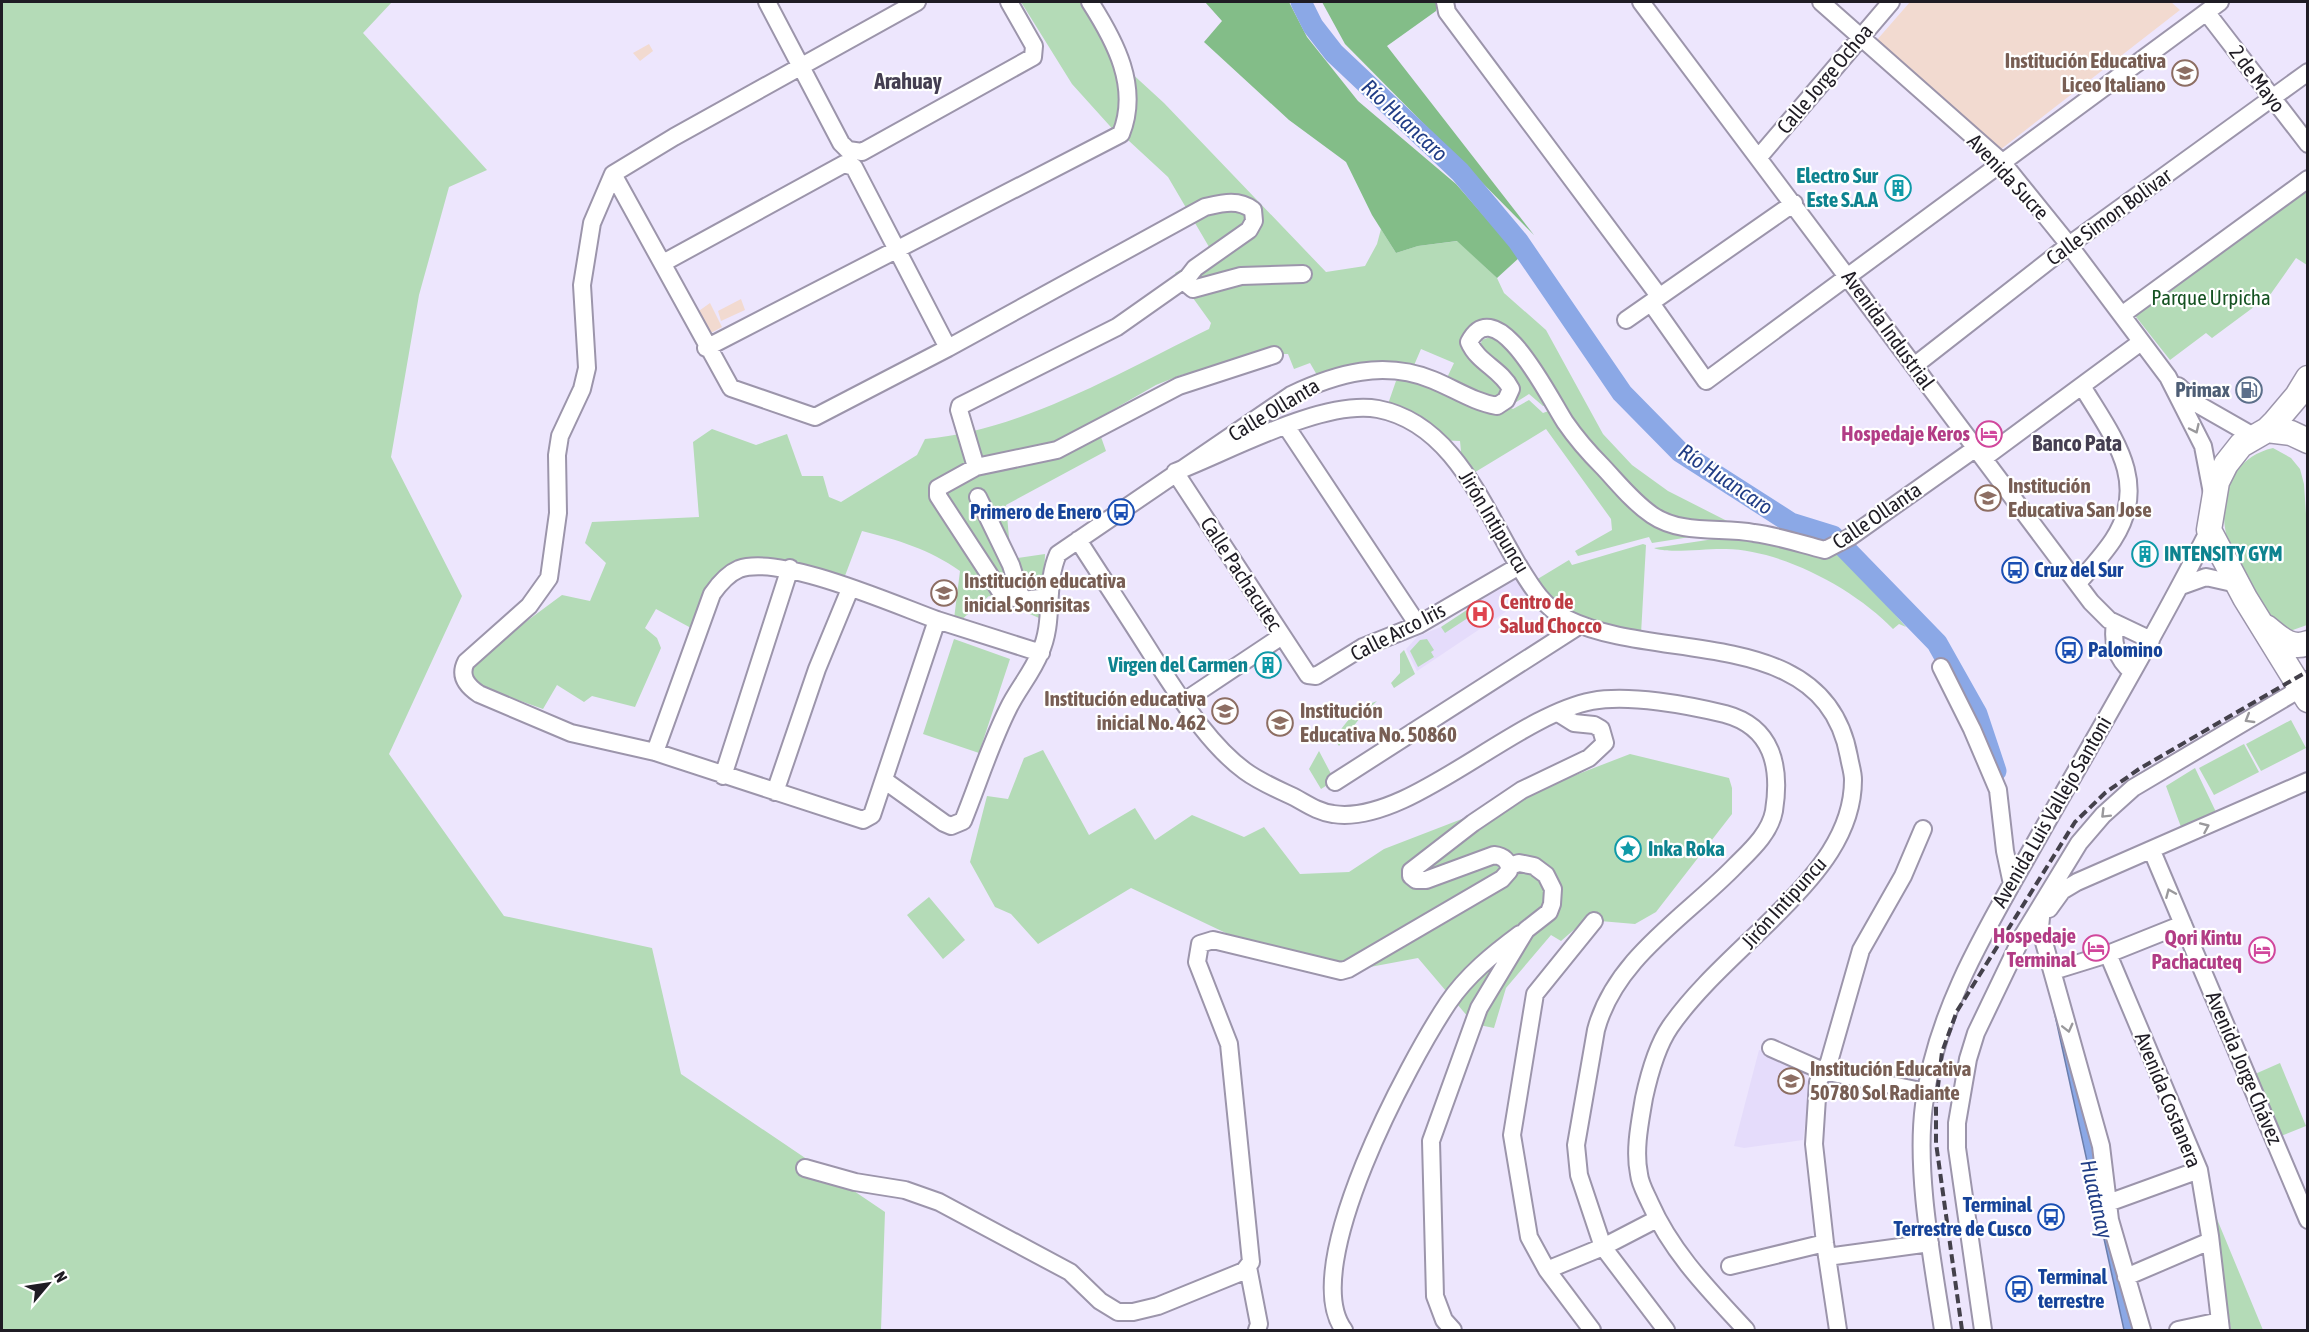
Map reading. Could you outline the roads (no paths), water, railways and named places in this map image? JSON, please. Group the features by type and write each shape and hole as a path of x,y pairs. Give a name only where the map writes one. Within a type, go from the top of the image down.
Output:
{"highway":[{"path":"2304,694 2241,591 2212,521 2220,474 2234,451 2261,434 2297,396 2307,378"},
{"path":"2261,434 2291,433 2307,441"},
{"path":"2241,591 2266,626 2281,639 2293,645 2307,643"}],"street":[{"path":"767,2 841,143 848,150 862,152 1033,57 1034,46 1009,2"},
{"path":"917,2 674,137 614,174 592,223 582,285 587,368 582,389 560,436 557,455 558,513 549,578 529,606 466,662 463,675 468,686 479,694 571,733 654,752 863,820 872,815 937,620"},
{"path":"706,348 1121,134 1130,106 1125,73 1111,36 1090,2"},
{"path":"1445,2 1446,12 1655,299 1706,381 2220,2"},
{"name":"Avenida Industrial","path":"1641,2 1760,157 2100,612 2115,623 2151,640"},
{"name":"Avenida Sucre","path":"1821,2 2001,162 2123,314 2168,377 2199,405 2261,434"},
{"name":"Calle Jorge Ochoa","path":"1760,157 1890,2"},
{"name":"2 de Mayo","path":"2207,13 2307,144"},
{"name":"Calle Simon Bolivar","path":"1914,366 2069,245 2307,72"},
{"path":"663,263 844,164 854,167 895,251 948,348"},
{"path":"614,174 706,348 730,388 815,417 948,348 1195,211 1227,202 1244,204 1253,210 1254,221 1249,230 1117,327 964,402 959,410 976,467"},
{"path":"2123,314 2307,179"},
{"path":"1626,320 1794,203"},
{"path":"1188,276 1187,284 1193,289 1241,276 1303,274"},
{"name":"Calle Ollanta","path":"884,780 944,823 951,826 963,821 1007,711 1041,653 1049,622 1052,567 1058,554 1291,395 1321,380 1342,374 1397,369 1432,379 1482,404 1497,406 1506,400 1511,389 1505,378 1474,355 1469,342 1474,333 1491,328 1516,343 1578,438 1614,479 1652,515 1685,528 1754,532 1825,550 1850,537 2082,386 2141,342"},
{"path":"1049,597 1022,600 1002,594 938,496 938,488 943,483 976,467 1057,450 1179,386 1274,355"},
{"name":"Avenida Sucre","path":"2168,377 2203,447 2212,521"},
{"path":"2078,583 2114,539 2126,511 2130,486 2124,458 2082,386"},
{"name":"Jirón Intipuncu","path":"1175,472 1286,426 1349,409 1378,409 1413,424 1438,441 1458,462 1519,566 1548,608 1580,625 1608,635 1716,650 1758,659 1793,677 1824,699 1833,712 1845,736 1853,780 1846,817 1830,855 1799,893 1691,1001 1668,1029 1648,1080 1639,1129 1639,1177 1657,1219 1690,1269 1746,1330"},
{"path":"1286,426 1418,625"},
{"name":"Calle Pachacutec","path":"1175,472 1308,675"},
{"path":"978,497 1011,565 1022,600"},
{"name":"Avenida Luis Vallejo Santoni","path":"1943,1330 1930,1244 1922,1148 1926,1092 1936,1043 1992,916 2151,640 2181,586 2212,521"},
{"path":"1078,540 1183,702 1222,750 1244,771 1316,810 1335,815 1362,813 1388,806 1478,758 1510,736 1558,713 1592,701 1648,700 1732,716 1756,731 1771,748 1776,763 1773,814 1767,830 1715,887 1620,978 1601,1011 1576,1145 1581,1184 1603,1246 1665,1330"},
{"path":"654,752 712,594 721,581 738,570 760,565 790,568 937,620 1041,653"},
{"name":"Calle Arco Iris","path":"1308,675 1316,676 1363,647 1418,625 1519,566"},
{"path":"723,776 790,568"},
{"path":"2181,586 2206,577 2241,591"},
{"path":"775,792 817,669 850,589"},
{"path":"2115,623 2113,640 2116,650 2132,672"},
{"path":"1335,782 1580,625"},
{"path":"1183,702 1282,636"},
{"path":"1941,667 1972,729 1998,790 2005,851 2012,884"},
{"path":"1983,1330 1958,1148 1958,1123 1968,1059 1976,1033 2023,936 2079,843 2103,815 2133,788 2304,694"},
{"path":"805,1168 855,1182 905,1190 939,1202 1070,1272 1100,1300 1118,1312 1132,1312 1158,1306 1237,1274 1248,1267 1251,1262 1229,1044 1197,962 1200,944 1213,940 1341,971 1502,879 1509,871 1509,866 1504,858 1494,855 1426,880 1416,880 1411,876 1411,871 1473,823 1522,790 1589,758 1601,749 1605,743 1601,729 1594,725 1574,723 1558,713"},
{"path":"2040,928 2044,916 2062,891 2084,879 2307,781"},
{"path":"1838,1330 1814,1144 1818,1082 1829,1062 1861,950 1903,876 1923,829"},
{"name":"Avenida Jorge Chávez","path":"2152,851 2307,1220"},
{"path":"1344,1330 1334,1303 1336,1258 1348,1208 1371,1144 1449,1002 1484,960 1549,912 1552,889 1546,875 1534,866 1519,863 1509,866"},
{"path":"2043,900 2040,928 2101,1146 2110,1220 2142,1330"},
{"path":"1592,1330 1547,1270 1529,1237 1512,1135 1535,994 1594,921"},
{"path":"2053,971 2108,954 2183,924"},
{"path":"1453,1330 1444,1320 1435,1296 1431,1141 1479,1008 1526,930"},
{"name":"Avenida Costanera","path":"2108,954 2199,1170 2220,1326"},
{"path":"1771,1048 1823,1071 1926,1092"},
{"path":"2108,1203 2199,1170"},
{"path":"1547,1270 1657,1219"},
{"path":"2126,1277 2210,1241"},
{"path":"1730,1266 1826,1250 1930,1244"},
{"path":"1248,1267 1258,1324 1257,1330"},
{"path":"2178,1330 2220,1326"}],"water":[{"name":"Huatanay","path":"2059,1005 2092,1144 2104,1217 2134,1330 2124,1330 2053,1006"}],"waterway":[{"name":"Río Huancaro","path":"1301,2 1313,26 1334,53 1460,172 1518,241 1622,393 1680,452 1791,523 1833,536 1937,643 1977,714 1996,771"}],"railway":[{"path":"1962,1330 1936,1143 1936,1103 1942,1052 1957,1011 2075,822 2105,793 2139,769 2308,671"}],"place":[{"name":"Institución Educativa Liceo Italiano","path":"2185,73"},
{"name":"Electro Sur Este S.A.A","path":"1898,188"},
{"name":"Primax","path":"2249,390"},
{"name":"Hospedaje Keros","path":"1989,434"},
{"name":"Institución Educativa San Jose","path":"1988,498"},
{"name":"Primero de Enero","path":"1121,512"},
{"name":"INTENSITY GYM","path":"2145,554"},
{"name":"Cruz del Sur","path":"2015,570"},
{"name":"Institución educativa inicial Sonrisitas","path":"944,593"},
{"name":"Centro de Salud Chocco","path":"1480,614"},
{"name":"Palomino","path":"2069,650"},
{"name":"Virgen del Carmen","path":"1268,665"},
{"name":"Institución educativa inicial No. 462","path":"1225,711"},
{"name":"Institución Educativa No. 50860","path":"1280,723"},
{"name":"Inka Roka","path":"1628,849"},
{"name":"Hospedaje Terminal","path":"2096,948"},
{"name":"Qori Kintu Pachacuteq","path":"2262,950"},
{"name":"Institución Educativa 50780 Sol Radiante","path":"1791,1081"},
{"name":"Terminal Terrestre de Cusco","path":"2051,1217"},
{"name":"Terminal terrestre","path":"2019,1289"}],"district":[{"name":"Arahuay","path":"908,81"},
{"name":"Banco Pata","path":"2077,443"}],"park label":[{"name":"Parque Urpicha","path":"2211,298"}]}
